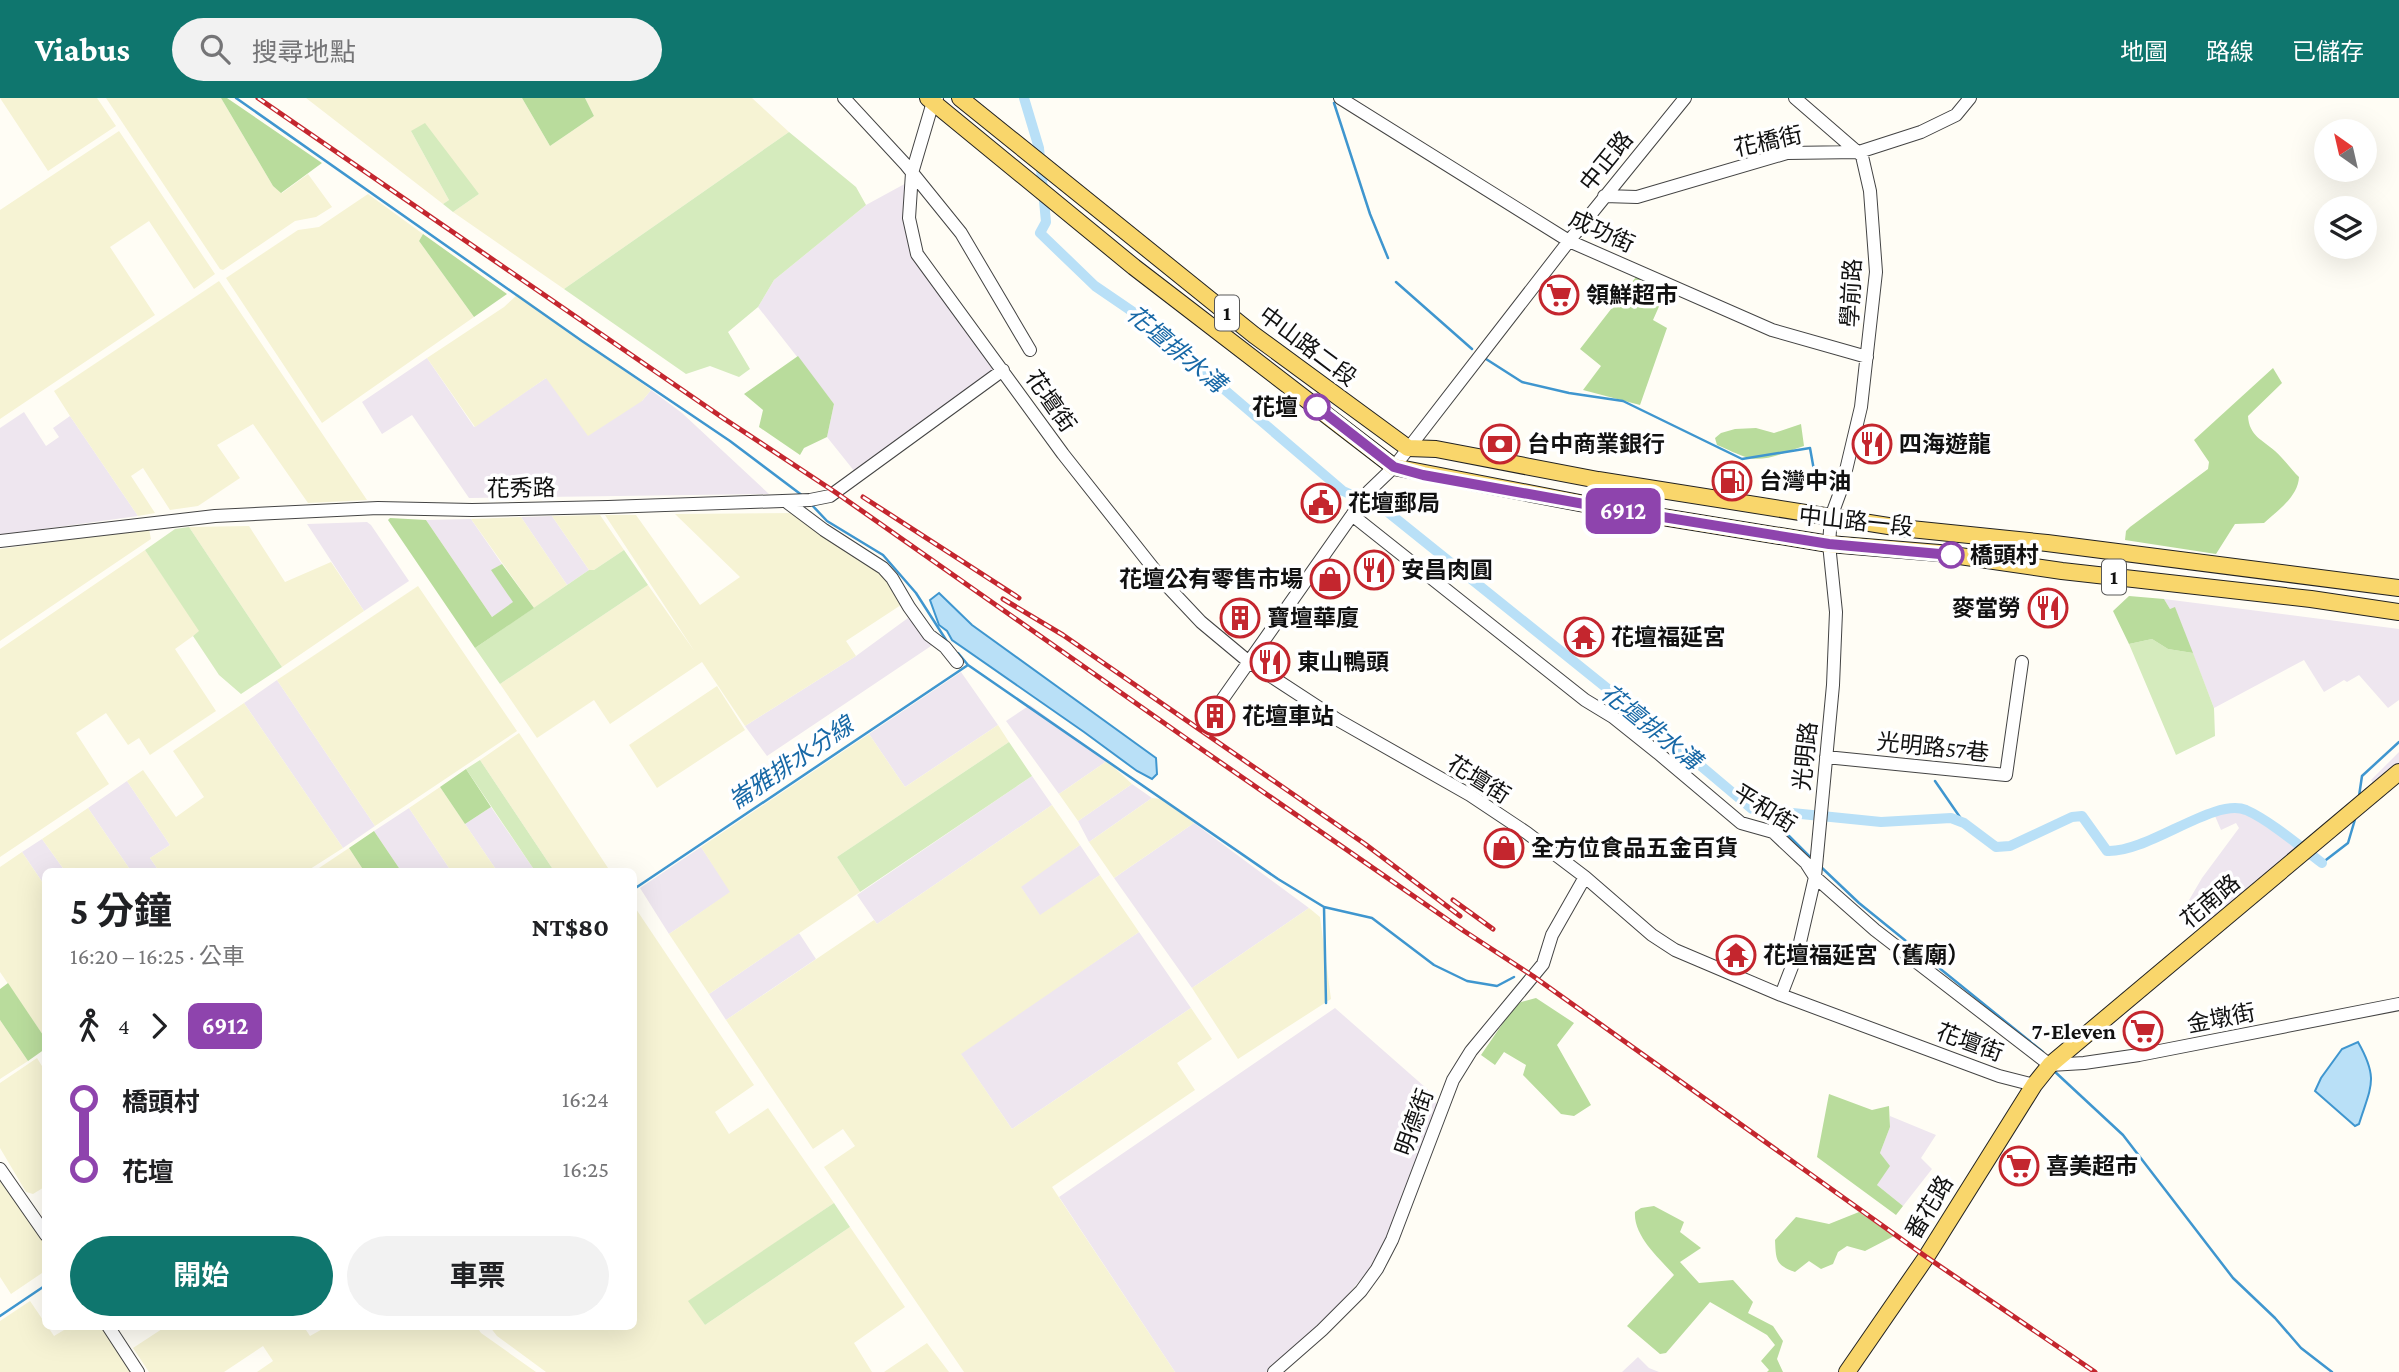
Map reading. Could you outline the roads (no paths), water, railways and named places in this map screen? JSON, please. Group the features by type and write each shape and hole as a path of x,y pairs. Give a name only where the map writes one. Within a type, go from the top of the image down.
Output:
{"main road":[{"name":"中山路二段","path":"960,98 1254,335 1408,448"},
{"name":"中山路二段","path":"933,99 1134,267 1394,467"},
{"name":"中山路一段","path":"1408,448 1436,449 1598,480 1901,528 2060,545 2399,588"},
{"name":"中山路一段","path":"1394,467 1595,506 1829,544 1939,553 2062,571 2311,599 2399,612"},
{"name":"花南路","path":"2050,1065 2399,772"},
{"name":"番花路","path":"1847,1372 1925,1259 2034,1085 2050,1065"}],"street":[{"name":"花壇街","path":"844,98 912,173 961,233 1030,350"},
{"name":"成功街","path":"1340,98 1569,240 1772,330 1867,357"},
{"name":"中正路","path":"1356,510 1369,491 1394,467 1569,240 1685,98"},
{"path":"1795,98 1859,152"},
{"name":"花橋街","path":"1604,197 1637,197 1787,153 1859,152 1921,132 1956,115 1970,98"},
{"name":"花壇街","path":"933,99 912,173 909,218 917,254 1063,454 1169,589 1201,622 1249,662 1338,720 1469,795 1527,833 1665,944 1781,995 1999,1076 2034,1085"},
{"name":"學前路","path":"1831,517 1856,431 1876,272 1870,191 1859,152"},
{"name":"花秀路","path":"0,541 215,516 378,508 472,510 788,503 830,496 1003,370"},
{"path":"788,503 883,568 929,635 945,647 957,662"},
{"path":"1222,701 1356,510"},
{"name":"平和街","path":"1356,510 1585,700 1613,717 1741,823 1773,832 1806,863 1815,877 1875,930 2050,1065"},
{"name":"光明路","path":"1781,995 1798,951 1815,877 1833,685 1836,612 1829,544 1831,517"},
{"name":"光明路57巷","path":"1826,757 2006,775 2022,662"},
{"name":"明德街","path":"1274,1372 1322,1331 1377,1269 1392,1240 1453,1080 1476,1044 1543,964 1552,934 1585,877"},
{"name":"金墩街","path":"2050,1065 2139,1055 2399,1004"},
{"path":"0,1169 42,1229"},
{"path":"111,1330 138,1372"}],"water":[{"path":"939,593 972,625 1156,758 1157,774 1152,779 1137,771 952,640 947,631 939,625 930,600"},
{"path":"2358,1042 2369,1065 2371,1083 2359,1124 2355,1126 2315,1091 2342,1049"}],"waterway":[{"path":"236,98 582,341 730,441 803,496"},
{"name":"花壇排水溝","path":"1024,98 1039,148 1046,222 1040,233 1095,286 1136,314 1343,491 1384,509 1644,718 1752,809 1881,822 1951,818 1964,823 1996,847 2010,846 2072,817 2082,816 2107,851 2142,844 2199,818 2233,808 2246,810 2265,820 2322,863"},
{"path":"1334,103 1370,214 1388,258"},
{"path":"1396,282 1472,349"},
{"path":"1486,359 1522,382 1569,393 1623,401 1742,459 1810,448 1815,476"},
{"path":"810,503 827,521 883,555 916,593 948,643"},
{"path":"958,653 968,665 1278,879 1324,907 1326,1003"},
{"name":"崙雅排水分線","path":"637,887 968,665"},
{"path":"2359,796 2362,776 2399,742"},
{"path":"1935,781 1964,823"},
{"path":"1779,813 1779,826 1812,859"},
{"path":"2322,863 2348,843 2356,816"},
{"path":"1820,866 1859,903 2043,1052"},
{"path":"1324,907 1372,918 1434,965 1467,981 1497,986 1514,977"},
{"path":"2053,1070 2123,1135 2233,1278 2275,1318 2301,1348 2332,1372"},
{"name":"崙雅排水分線","path":"0,1316 42,1288"}],"railway":[{"path":"258,98 835,492 1194,744 1533,976 1925,1256 2095,1372"},
{"path":"863,497 1019,598"},
{"path":"1003,599 1063,635 1365,844 1460,916"},
{"path":"1453,900 1493,929"}],"place":[{"name":"領鮮超市","path":"1559,295"},
{"name":"花壇","path":"1317,407"},
{"name":"台中商業銀行","path":"1500,444"},
{"name":"四海遊龍","path":"1872,444"},
{"name":"台灣中油","path":"1732,481"},
{"name":"花壇郵局","path":"1321,503"},
{"name":"橋頭村","path":"1951,555"},
{"name":"安昌肉圓","path":"1374,570"},
{"name":"花壇公有零售市場","path":"1330,579"},
{"name":"麥當勞","path":"2048,608"},
{"name":"寶壇華廈","path":"1240,618"},
{"name":"花壇福延宮","path":"1584,637"},
{"name":"東山鴨頭","path":"1270,662"},
{"name":"花壇車站","path":"1215,716"},
{"name":"全方位食品五金百貨","path":"1504,848"},
{"name":"花壇福延宮（舊廟）","path":"1736,955"},
{"name":"7-Eleven","path":"2143,1031"},
{"name":"喜美超市","path":"2019,1166"}]}
